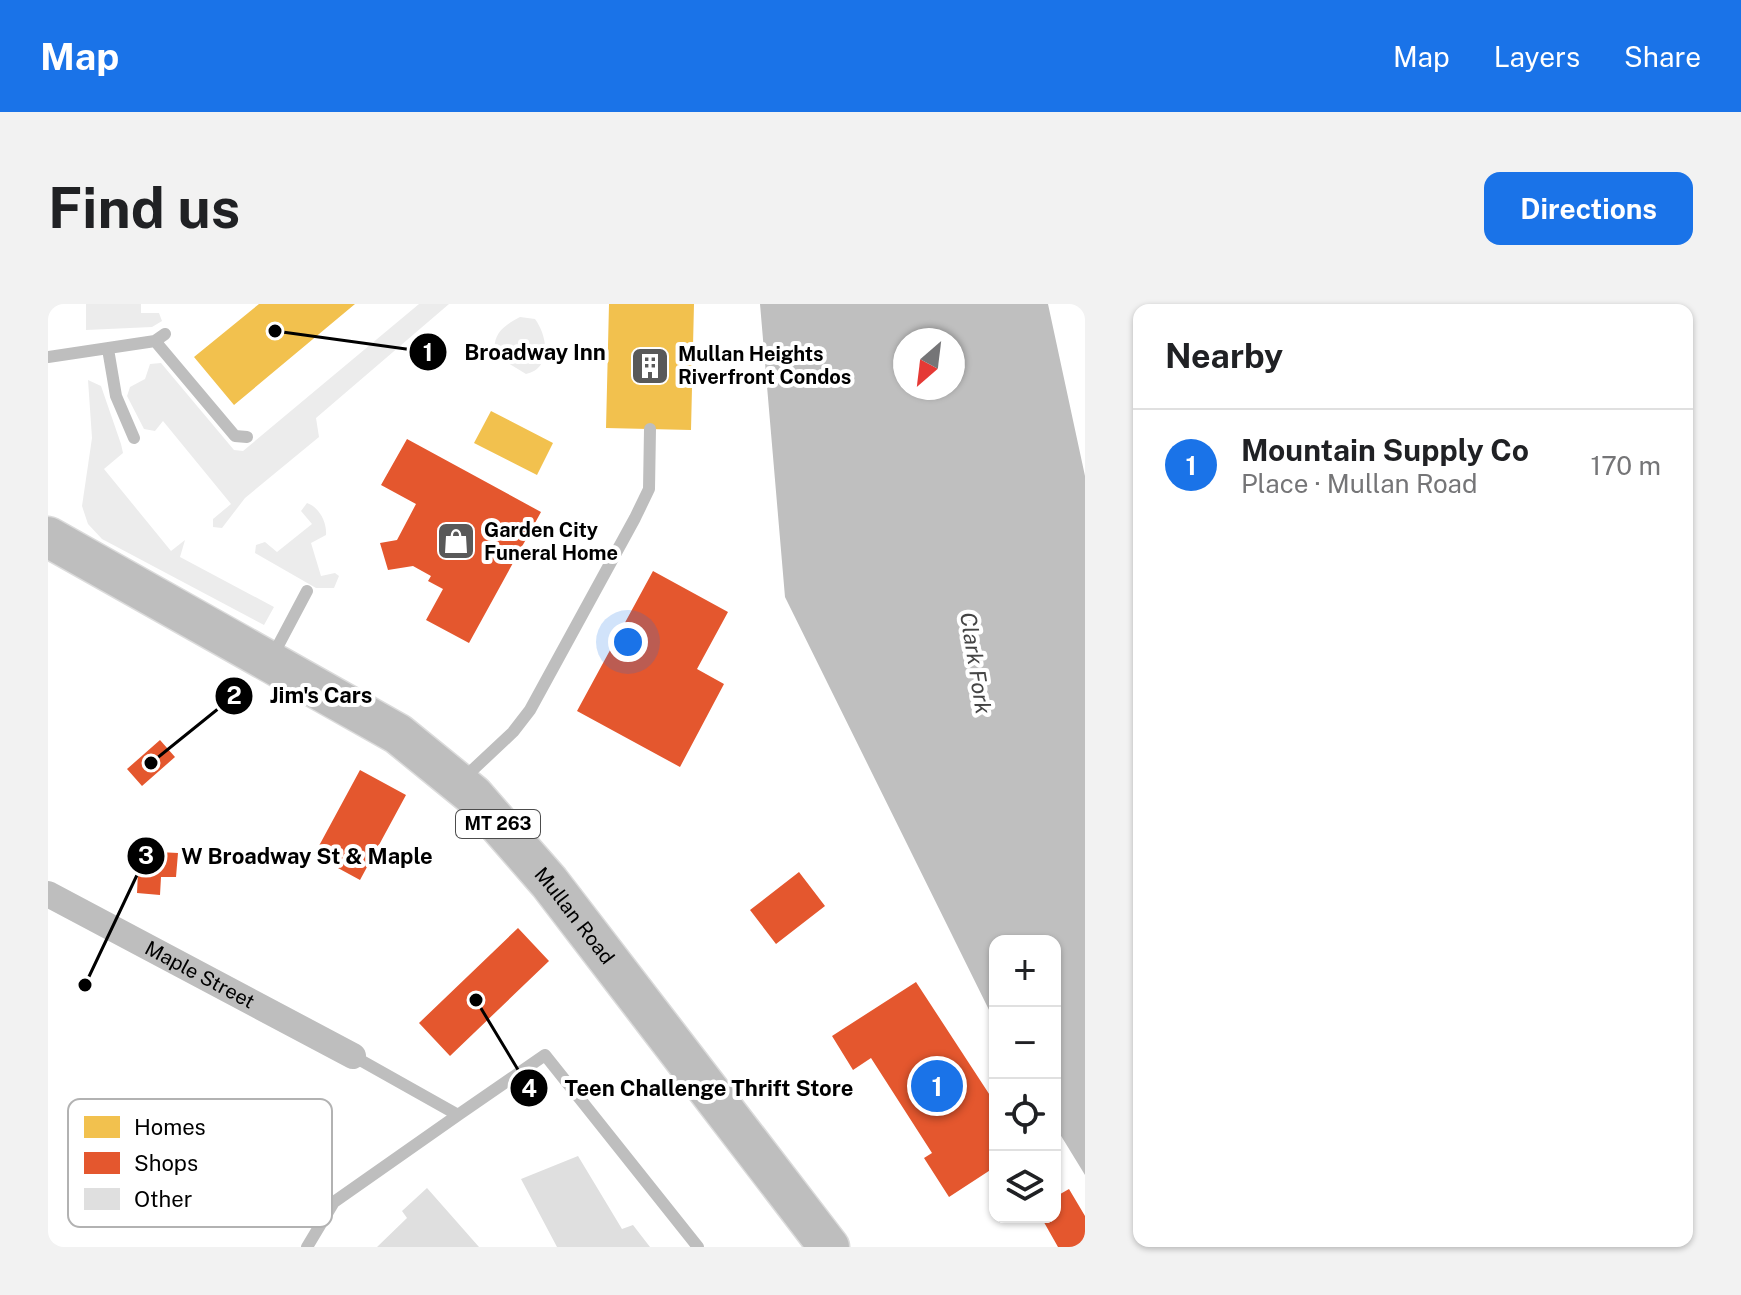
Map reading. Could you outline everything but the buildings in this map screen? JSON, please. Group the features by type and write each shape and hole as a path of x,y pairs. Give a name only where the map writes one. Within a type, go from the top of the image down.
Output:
{"main road":[{"name":"Mullan Road","path":"48,537 398,734 458,783 549,882 829,1247"}],"street":[{"name":"Maple Street","path":"48,894 353,1056"}],"lane":[{"path":"48,357 160,338 235,436 247,437"},
{"path":"108,349 116,396 134,438"},
{"path":"458,783 513,732 530,710 635,518 649,489 650,429"},
{"path":"269,663 307,591"},
{"path":"332,1205 545,1055 698,1247"},
{"path":"353,1056 458,1115"},
{"path":"307,1247 319,1227"}],"shaded area":[{"path":"86,304 141,304 141,313 159,313 162,321 152,327 86,330"},
{"path":"419,304 449,304 316,418 319,437 245,498 222,528 213,527 213,519 231,504 163,421 155,431 144,429 127,396 130,387 145,379 150,364 161,363 234,450 243,451"},
{"path":"520,317 535,319 545,342 544,358 540,365 526,374 495,355 497,336"},
{"path":"88,380 101,386 123,453 104,469 171,551 185,540 180,557 274,607 264,625 102,539 88,524 82,506 92,438"},
{"path":"307,503 319,511 325,525 326,535 311,543 321,576 335,573 339,576 334,588 316,588 255,553 256,545 265,542 277,552 312,524 301,511"}],"water":[{"name":"Clark Fork","path":"760,304 1048,304 1085,476 1085,1175 1061,1136 1061,935 989,935 989,1010 785,597"}],"place":[{"name":"Broadway Inn","path":"275,331"},
{"name":"Mullan Heights Riverfront Condos","path":"650,366"},
{"name":"Garden City Funeral Home","path":"456,541"},
{"name":"Jim's Cars","path":"151,763"},
{"name":"W Broadway St & Maple","path":"85,985"},
{"name":"Teen Challenge Thrift Store","path":"476,1000"},
{"name":"Mountain Supply Co","path":"937,1086"}]}
